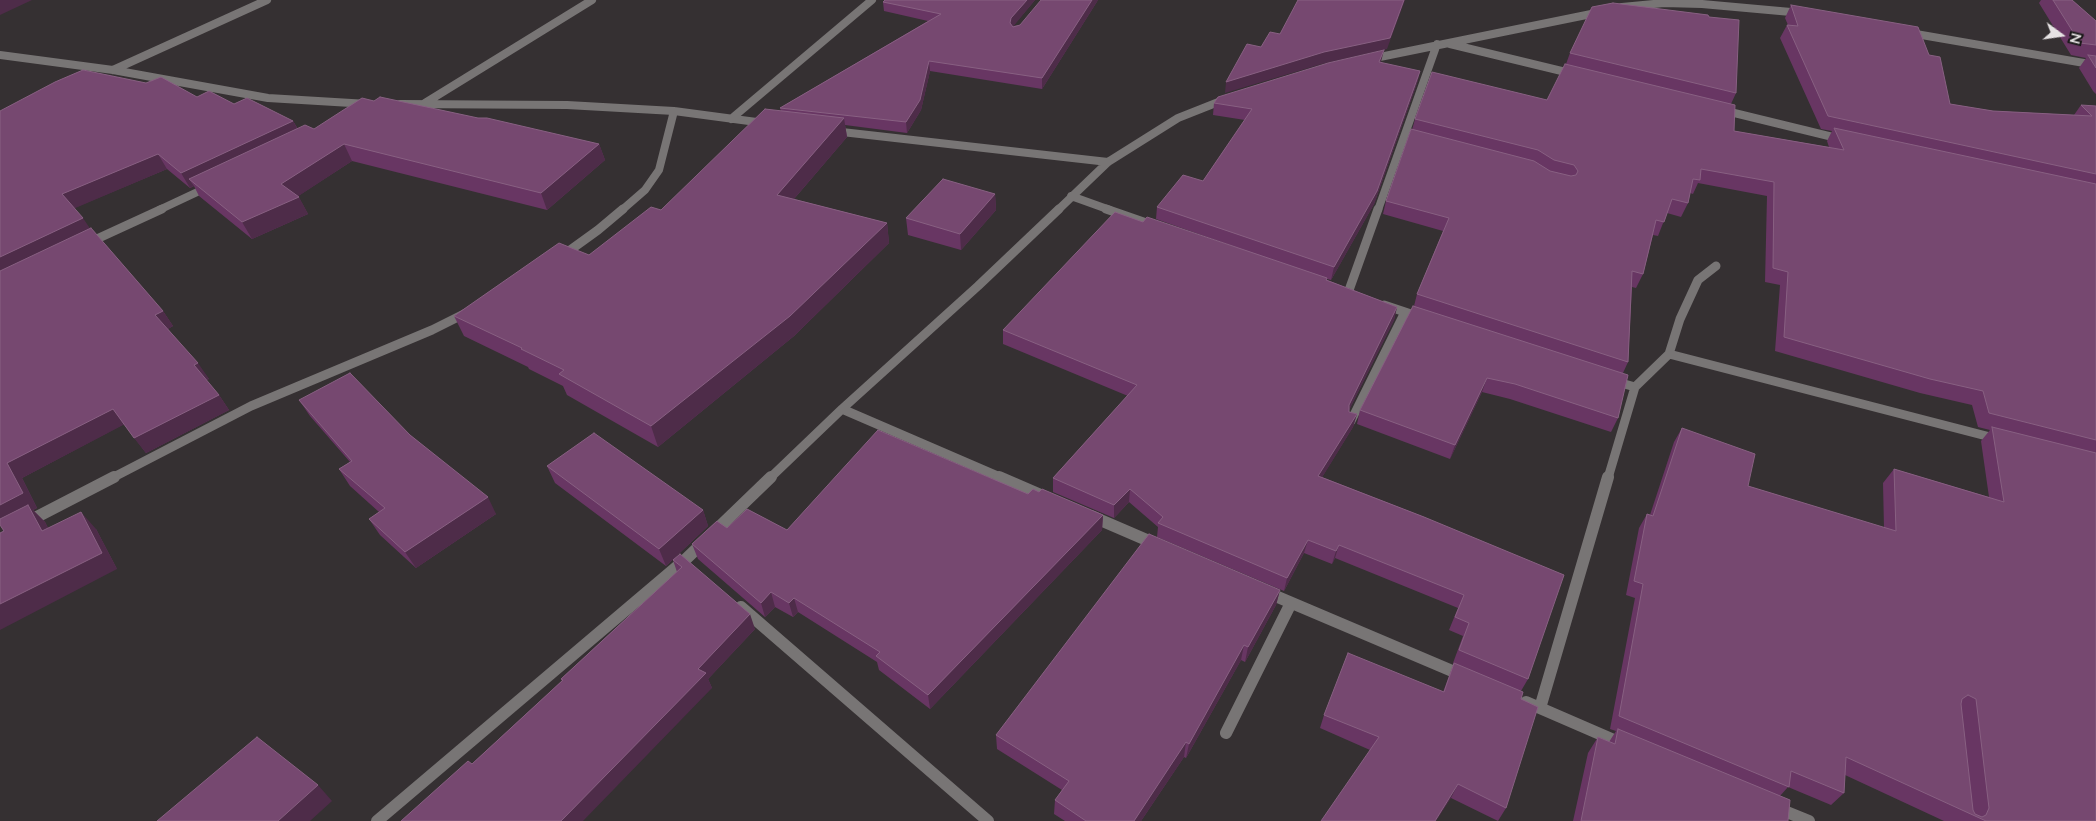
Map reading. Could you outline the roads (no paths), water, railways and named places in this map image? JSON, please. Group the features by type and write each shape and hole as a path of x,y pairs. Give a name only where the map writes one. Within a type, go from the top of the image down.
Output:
{"street":[{"path":"251,0 264,1"},
{"path":"425,103 592,0"},
{"path":"731,119 872,0"},
{"path":"96,77 264,1"},
{"path":"1362,61 1624,7 1664,1 1760,8 1814,15"},
{"path":"1901,31 1989,48 2096,65"},
{"path":"1442,44 1581,76"},
{"path":"1347,293 1442,44"},
{"path":"0,55 113,70 268,98 378,105 360,114"},
{"path":"377,821 689,562 842,409 978,286 1108,162 1178,118 1231,98"},
{"path":"387,105 425,103 567,105 674,111 770,124"},
{"path":"1714,108 1848,140"},
{"path":"553,263 598,230 645,190 659,170 674,111"},
{"path":"829,131 1108,162"},
{"path":"76,249 217,182"},
{"path":"1071,196 1163,228"},
{"path":"1540,708 1635,387 1669,354 1680,319 1698,280 1716,266"},
{"path":"1372,301 1433,321"},
{"path":"17,527 251,406 432,330 475,308"},
{"path":"1351,421 1406,312"},
{"path":"1669,354 2011,442"},
{"path":"1607,378 1635,387"},
{"path":"842,409 1053,500"},
{"path":"1081,512 1163,548"},
{"path":"1255,587 1476,681"},
{"path":"731,598 988,821"},
{"path":"1226,733 1292,603"},
{"path":"1512,697 1632,748"},
{"path":"1770,806 1809,821"}]}
